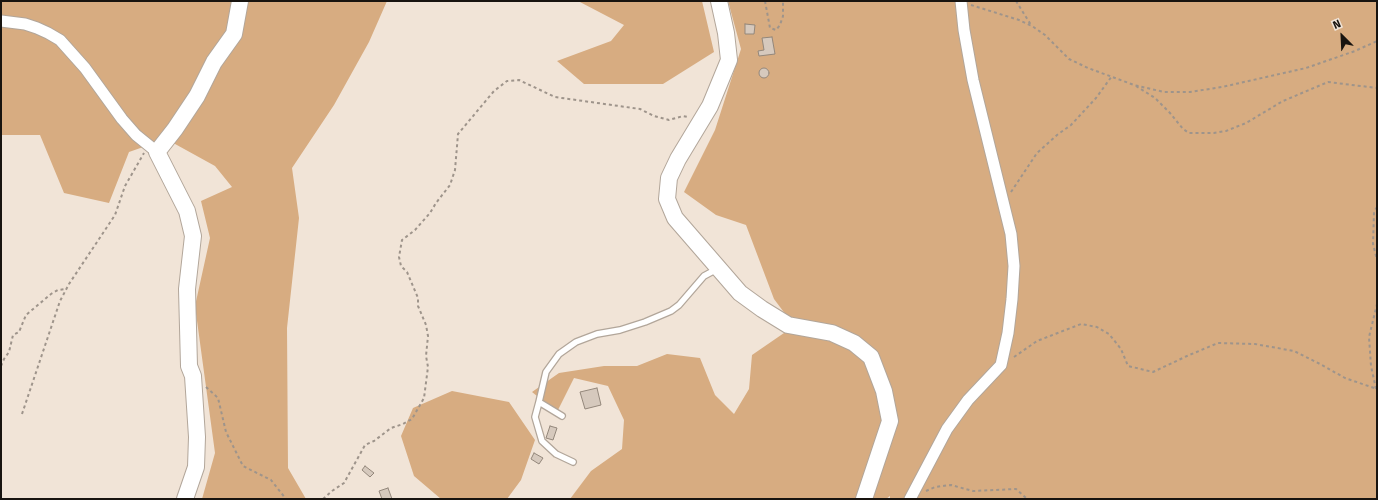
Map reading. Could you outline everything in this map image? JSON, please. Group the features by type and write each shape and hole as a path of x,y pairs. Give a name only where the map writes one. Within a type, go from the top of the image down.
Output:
{"street":[{"path":"153,149 175,129 197,96 214,62 234,34 240,1"},
{"path":"719,1 726,33 729,60 710,106 678,159 669,178 666,199 675,218 740,293 788,325 832,333 854,343 871,357 884,391 890,422 864,499"},
{"path":"910,499 947,429 968,400 1001,365 1008,333 1014,266 1012,234 974,80 964,30 961,1"},
{"path":"1,21 25,24 48,33 60,40 85,68 122,119 136,135 153,149 187,211 193,236 187,289 189,366 193,376 197,437 196,467 185,499"}],"lane":[{"path":"573,462 556,454 542,440 535,417 546,372 559,354 576,342 597,334 626,328 645,322 671,311 679,305 704,276 719,268"},
{"path":"539,402 562,416"}],"path":[{"path":"765,1 770,28 776,30 780,25 783,1"},
{"path":"961,1 990,12 1019,20 1032,26 1045,35 1069,59 1088,68 1134,85 1164,92 1190,92 1222,87 1306,68 1355,51 1377,41"},
{"path":"1016,1 1032,26"},
{"path":"1003,200 1013,191 1037,153 1056,135 1071,125 1096,98 1112,76"},
{"path":"323,499 344,483 365,445 374,442 391,428 412,419 424,398 428,367 426,356 428,336 426,325 418,306 418,298 408,272 401,266 399,257 402,240 415,230 430,213 436,202 450,185 455,170 458,134 494,91 507,81 519,80 555,97 640,109 654,116 669,120 683,116 701,121"},
{"path":"1134,85 1155,98 1183,129 1189,133 1214,133 1226,131 1246,123 1283,101 1328,82 1377,88"},
{"path":"22,414 57,309 66,289 115,214 125,186 133,170 141,160 145,150 153,149"},
{"path":"1377,207 1374,212 1373,244 1377,260"},
{"path":"1,366 9,352 13,335 19,332 26,315 51,294 58,290 66,289"},
{"path":"1377,292 1377,304 1369,337 1371,366 1377,389"},
{"path":"1001,365 1037,341 1080,324 1097,327 1109,334 1121,349 1128,366 1153,372 1218,343 1255,344 1294,351 1345,378 1377,389"},
{"path":"193,376 218,398 226,432 243,466 271,480 286,499"},
{"path":"923,493 935,487 950,485 973,491 1016,489 1027,499"}],"shaded area":[{"path":"1,1 387,1 369,42 334,105 292,168 299,218 287,328 288,468 306,499 202,499 215,453 195,306 210,238 201,201 232,187 215,166 166,139 129,152 109,203 64,193 40,135 1,135"},
{"path":"578,1 702,1 714,52 663,84 584,84 557,61 611,41 624,25"},
{"path":"728,1 1377,1 1377,499 890,499 890,496 886,499 570,499 591,471 622,449 624,420 608,386 574,378 557,412 532,392 559,373 604,366 637,366 667,354 700,358 715,395 734,414 749,389 752,355 784,333 786,315 774,299 746,225 716,215 684,192 715,130 741,49"},
{"path":"452,391 509,402 535,440 521,480 507,499 441,499 414,476 401,436 413,408"}],"building":[{"path":"745,24 755,25 754,34 745,34"},
{"path":"772,37 775,54 759,56 758,51 764,50 762,38"},
{"path":"762,68 766,68 769,73 766,78 762,78 759,75 759,71"},
{"path":"597,388 601,405 585,409 580,392"},
{"path":"550,426 557,428 553,440 546,438"},
{"path":"534,453 543,458 539,464 531,459"},
{"path":"365,466 374,473 370,477 362,470"},
{"path":"388,488 392,499 382,499 379,491"}]}
